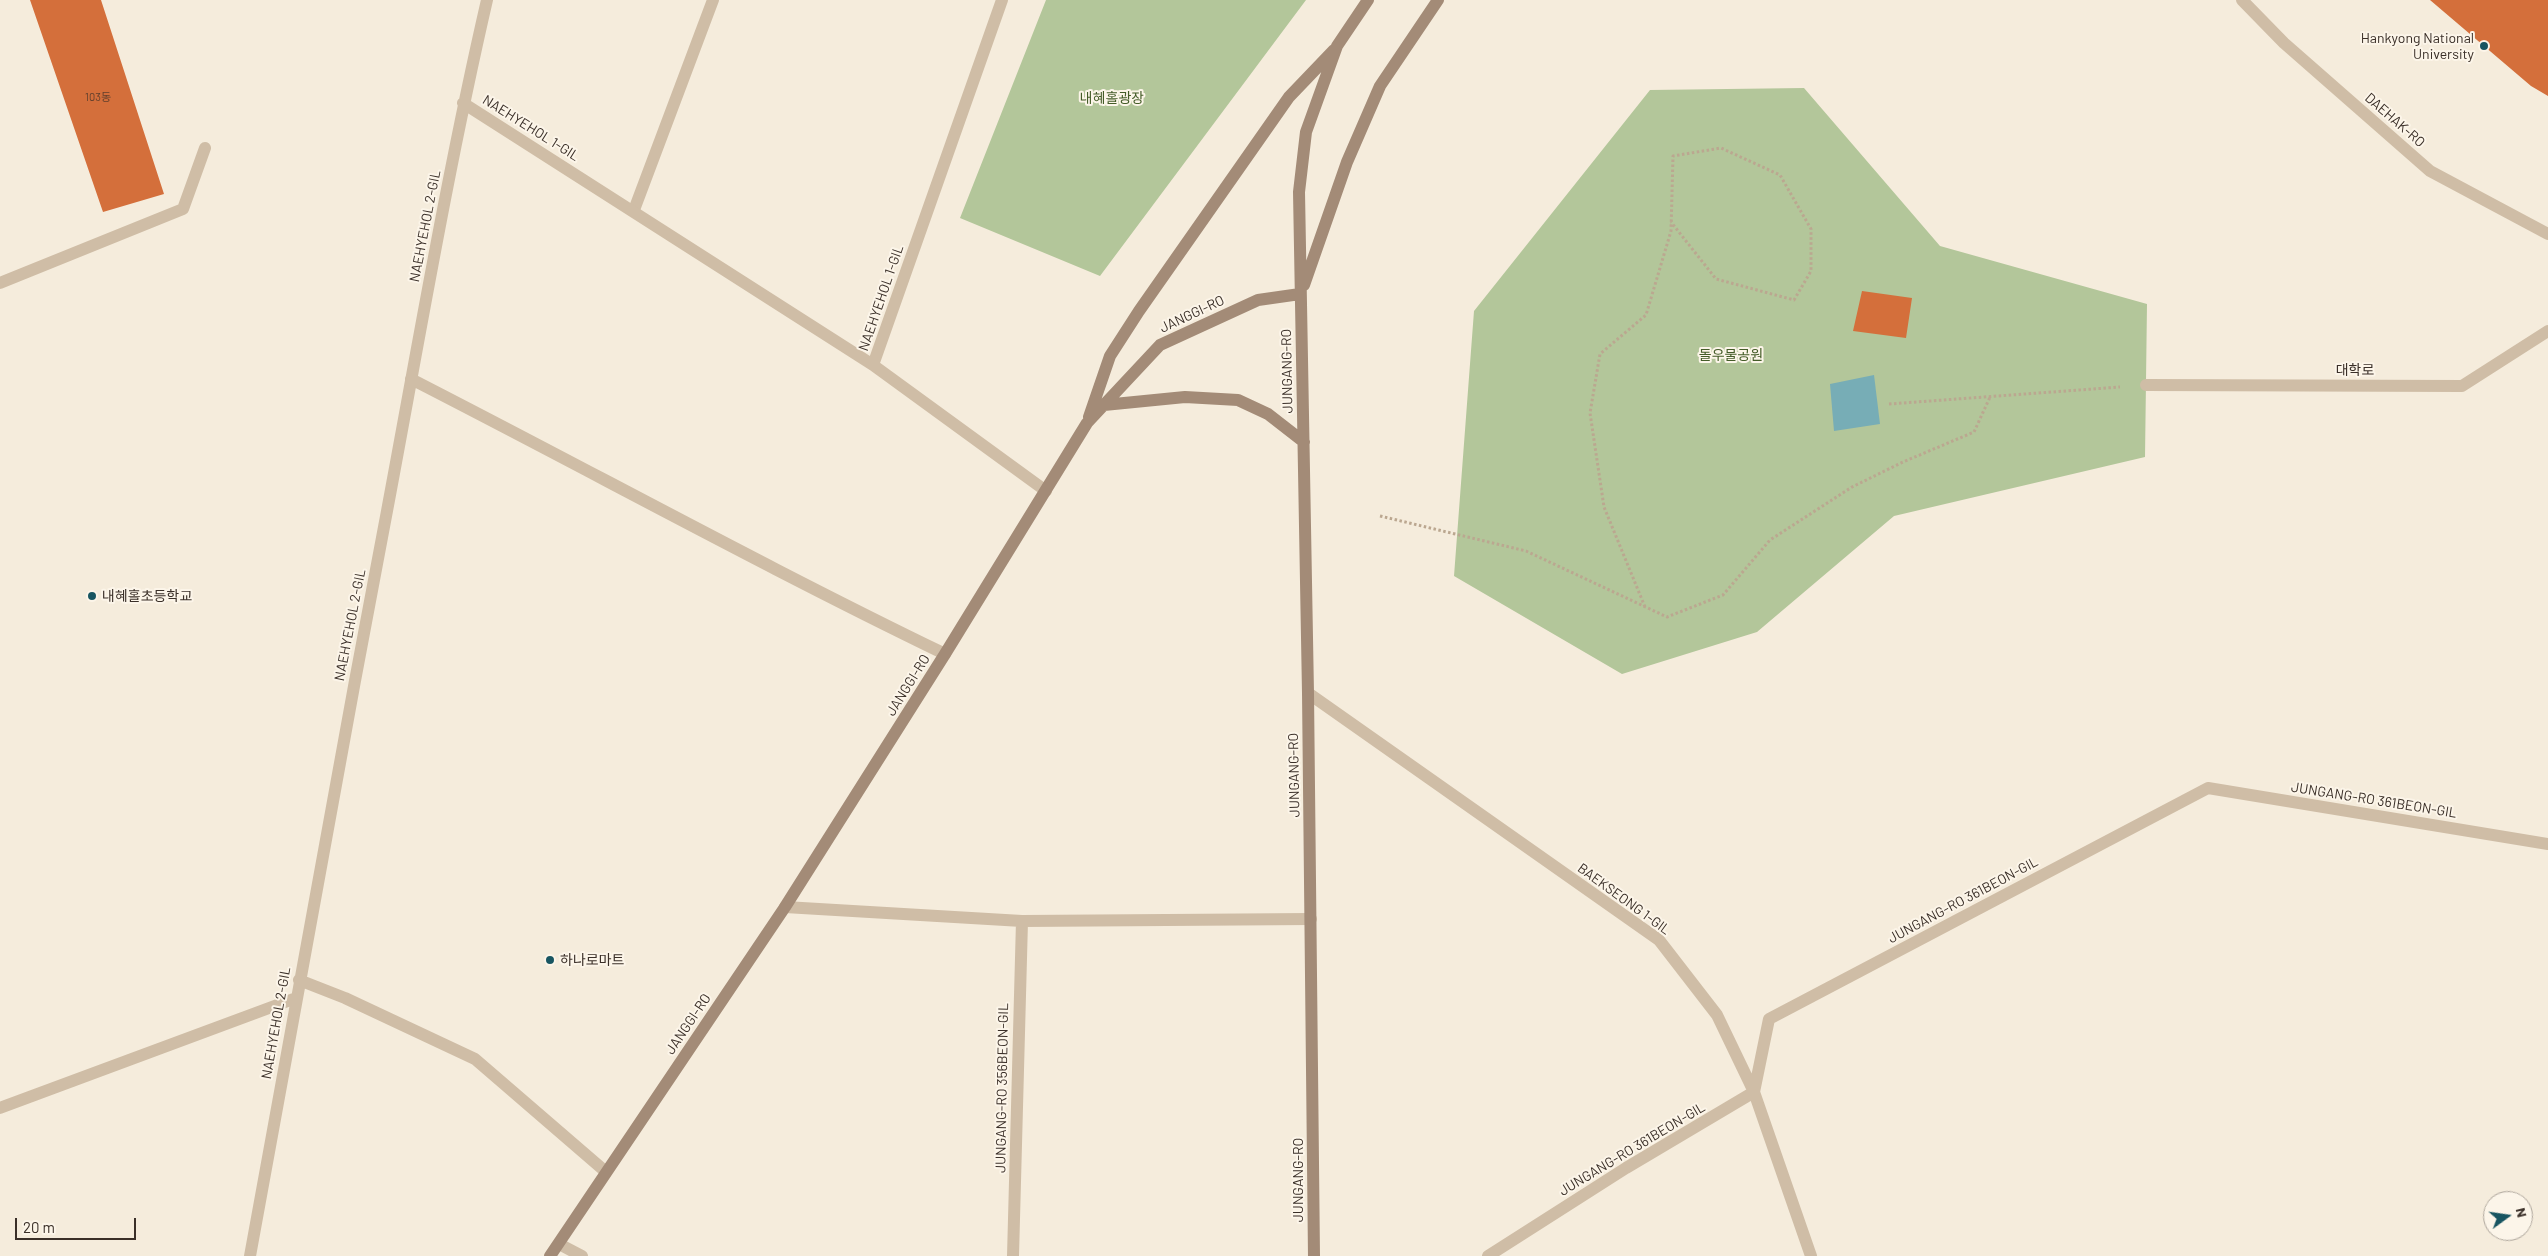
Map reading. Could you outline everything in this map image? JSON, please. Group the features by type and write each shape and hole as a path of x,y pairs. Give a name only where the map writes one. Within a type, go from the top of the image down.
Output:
{"main road":[{"name":"JUNGANG-RO","path":"1314,1256 1308,693 1299,192 1306,132 1337,46 1368,0"},
{"name":"JUNGANG-RO","path":"1300,294 1348,162 1380,86 1438,0"},
{"path":"1087,423 1110,356 1139,311 1289,97 1337,46"},
{"name":"JANGGI-RO","path":"550,1256 785,907 946,654 1087,423 1160,345 1258,300 1300,294"},
{"path":"1104,405 1185,397 1238,400 1268,414 1304,442"}],"street":[{"name":"NAEHYEHOL 2-GIL","path":"250,1256 299,980 463,103 487,0"},
{"path":"634,210 713,0"},
{"name":"NAEHYEHOL 1-GIL","path":"463,103 634,210 873,365 1002,0"},
{"name":"DAEHAK-RO","path":"2242,0 2284,43 2430,171 2548,234"},
{"path":"0,283 183,209 206,148"},
{"name":"대학로","path":"2146,385 2462,386 2548,332"},
{"path":"873,365 1046,490"},
{"path":"411,379 624,488 830,598 946,654"},
{"name":"BAEKSEONG 1-GIL","path":"1308,693 1659,940 1717,1015 1754,1092 1810,1256"},
{"name":"JUNGANG-RO 361BEON-GIL","path":"1488,1256 1626,1168 1754,1092 1769,1019 2208,788 2548,844"},
{"path":"785,907 1022,921 1311,919"},
{"name":"JUNGANG-RO 356BEON-GIL","path":"1013,1256 1022,921"},
{"path":"299,980 345,998 475,1059 606,1172"},
{"path":"0,1108 296,998"},
{"path":"559,1244 582,1256"}],"path":[{"path":"1645,606 1604,506 1590,413 1600,354 1646,316 1671,222 1673,156 1721,148 1780,175 1811,230 1811,270 1794,300 1716,279 1671,222"},
{"path":"1889,404 2146,385"},
{"path":"1380,516 1526,551 1667,617 1723,595 1770,540 1852,487 1974,432 1990,397"}],"green space":[{"name":"내혜홀광장","path":"1046,0 1306,0 1100,276 960,218"},
{"name":"돌우물공원","path":"1804,88 1940,246 2147,304 2145,457 1894,516 1757,632 1622,674 1454,576 1474,311 1650,90"}],"water":[{"path":"1874,375 1880,424 1834,431 1830,384"}],"building":[{"path":"30,0 101,0 164,194 103,212"},
{"path":"2430,0 2548,0 2548,96 2531,86"},
{"path":"1862,291 1912,298 1906,338 1853,331"}],"place":[{"name":"Hankyong National University","path":"2484,46"},
{"name":"내혜홀초등학교","path":"92,596"},
{"name":"하나로마트","path":"550,960"}]}
